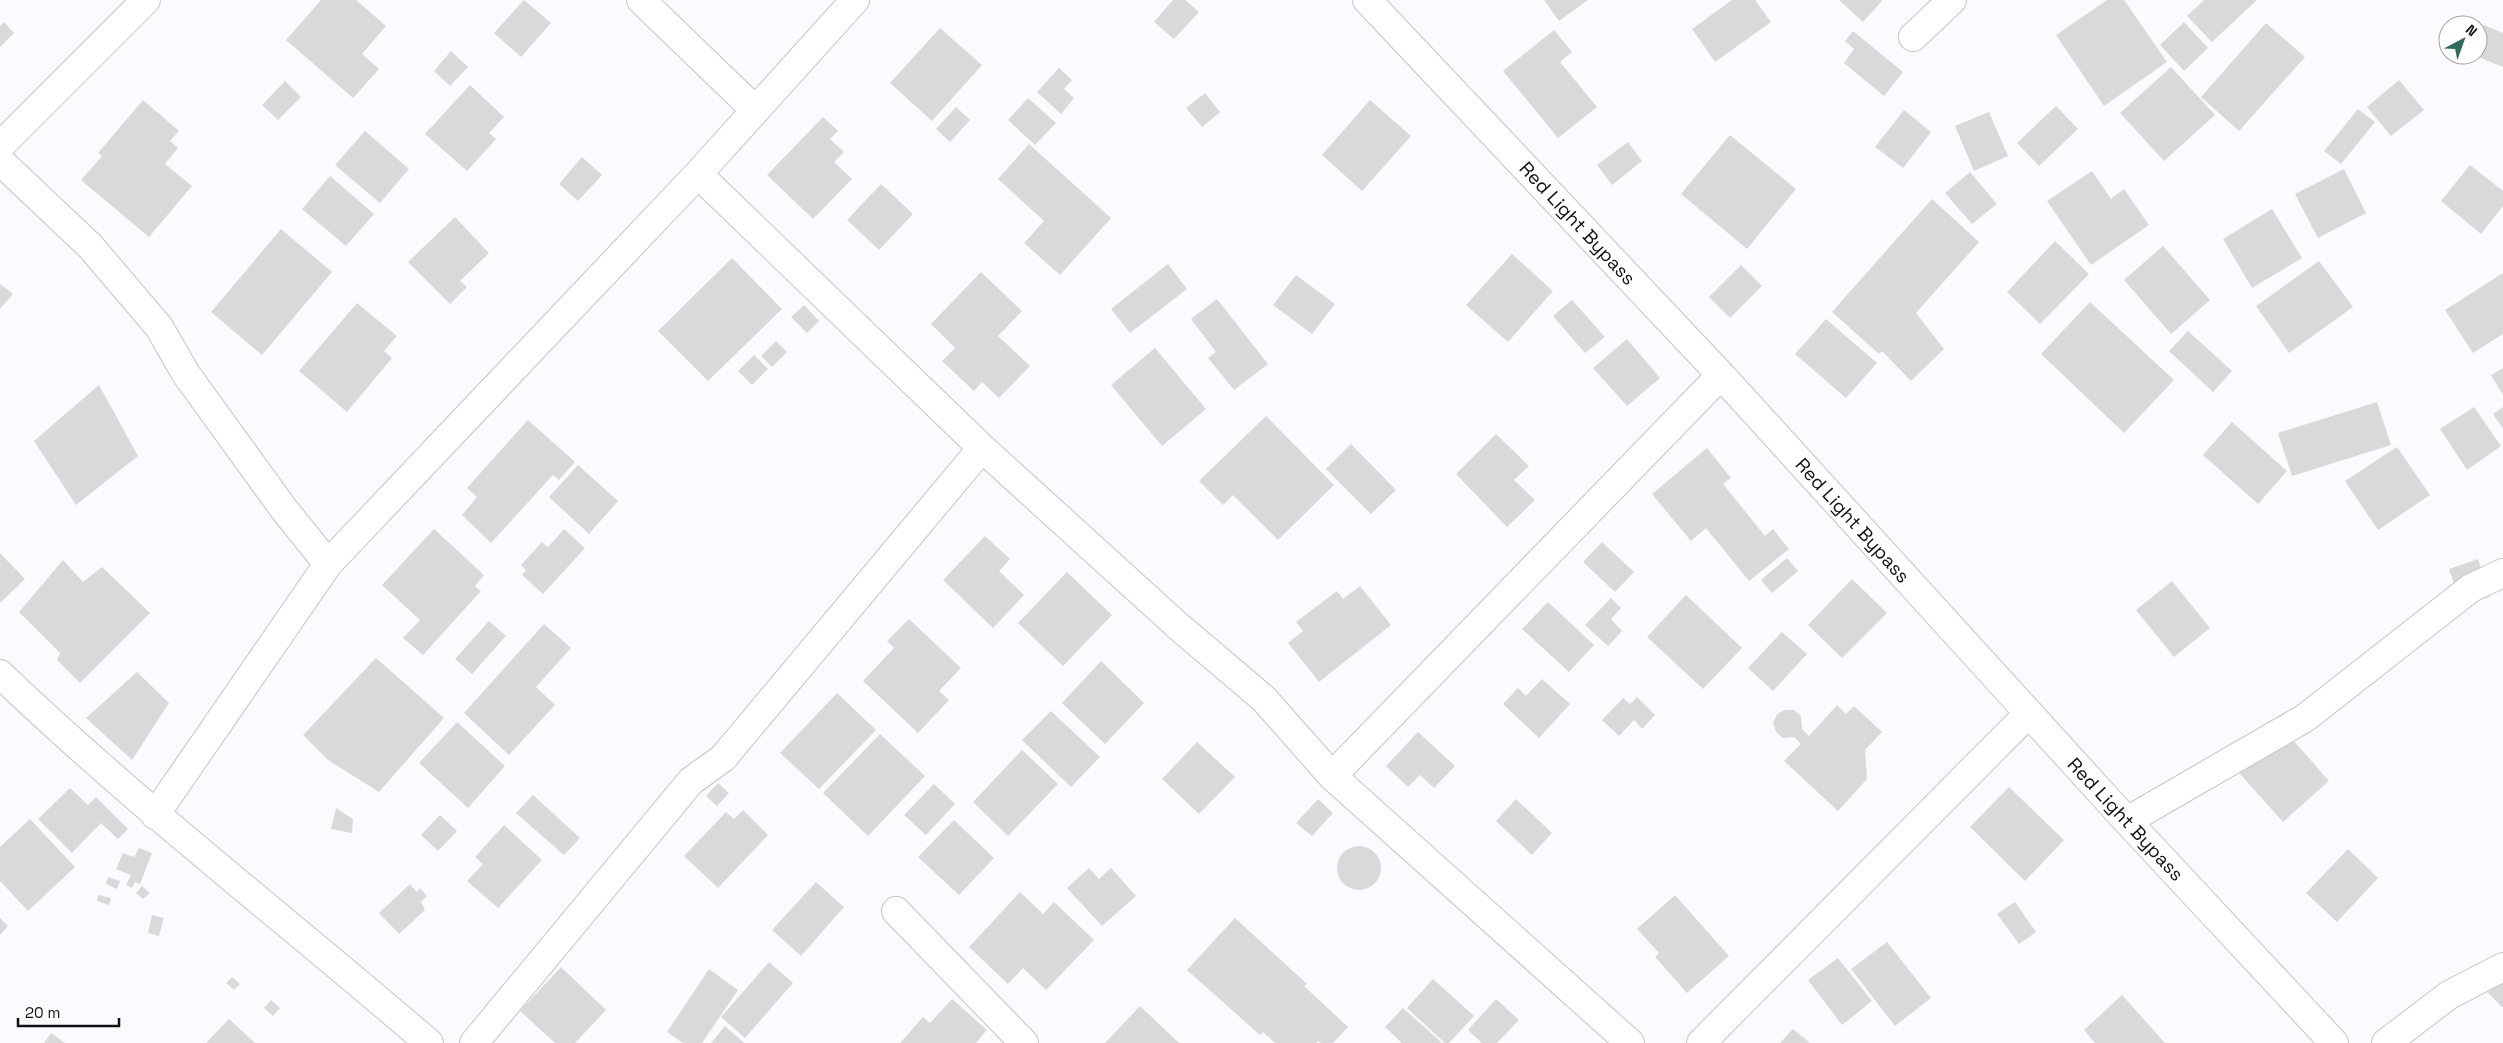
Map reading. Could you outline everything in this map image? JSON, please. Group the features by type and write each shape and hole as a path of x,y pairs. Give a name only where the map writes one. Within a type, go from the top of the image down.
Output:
{"street":[{"path":"0,146 146,0"},
{"path":"641,0 754,110"},
{"path":"154,815 328,564 698,174 855,0"},
{"name":"Red Light Bypass","path":"1368,0 1721,375 2127,820 2334,1043"},
{"path":"1913,37 1952,0"},
{"path":"0,161 90,246 159,327 186,374 282,508 328,564"},
{"path":"698,174 982,448 1178,626 1264,699 1332,776 1630,1043"},
{"path":"1332,776 1721,375"},
{"path":"474,1043 691,781 723,758 982,448"},
{"path":"2127,820 2305,718 2471,588 2503,573"},
{"path":"0,674 154,815 338,964 429,1043"},
{"path":"1701,1043 2029,713"},
{"path":"896,911 1024,1043"},
{"path":"2386,1043 2449,995 2503,967"}],"building":[{"path":"321,0 356,0 386,26 362,54 379,69 353,98 286,40"},
{"path":"524,0 551,23 521,57 494,33"},
{"path":"1173,0 1185,0 1199,12 1174,39 1154,22"},
{"path":"1544,0 1588,0 1559,21"},
{"path":"1732,0 1755,0 1771,22 1715,62 1692,29"},
{"path":"1839,0 1881,0 1882,1 1863,22"},
{"path":"2107,0 2124,0 2167,62 2104,106 2056,35"},
{"path":"2204,0 2257,0 2212,42 2187,16"},
{"path":"4,22 14,33 0,47 0,26"},
{"path":"2184,22 2208,48 2184,71 2160,45"},
{"path":"2266,23 2305,57 2239,131 2201,97"},
{"path":"2488,27 2503,33 2503,67 2488,61"},
{"path":"940,28 982,65 932,121 890,83"},
{"path":"1554,30 1572,52 1560,62 1597,107 1558,138 1503,71"},
{"path":"1853,31 1903,72 1884,96 1844,63 1854,49 1845,41"},
{"path":"451,51 468,67 450,86 434,71"},
{"path":"2171,67 2215,115 2164,161 2120,113"},
{"path":"1059,68 1072,80 1064,89 1074,98 1061,114 1037,92"},
{"path":"2399,80 2424,110 2391,136 2367,107"},
{"path":"285,81 301,97 278,120 262,105"},
{"path":"470,85 504,117 489,133 496,139 467,171 425,134"},
{"path":"1205,93 1220,112 1202,127 1186,108"},
{"path":"1028,98 1056,123 1035,145 1008,120"},
{"path":"143,100 179,131 170,141 178,148 165,164 192,186 149,237 81,180 102,156 98,153"},
{"path":"1370,100 1411,136 1362,191 1322,155"},
{"path":"2056,106 2078,129 2039,166 2017,143"},
{"path":"956,107 970,120 950,142 936,129"},
{"path":"2358,109 2375,122 2341,164 2324,151"},
{"path":"1904,110 1931,132 1903,168 1875,147"},
{"path":"1989,112 2008,156 1974,171 1955,126"},
{"path":"823,117 838,131 830,139 844,152 834,162 852,179 813,219 767,175"},
{"path":"365,131 409,169 380,203 335,165"},
{"path":"1730,135 1796,189 1747,249 1681,194"},
{"path":"1628,142 1642,161 1612,185 1597,165"},
{"path":"1029,144 1111,218 1060,275 1024,243 1044,221 998,179"},
{"path":"582,157 602,175 578,201 559,184"},
{"path":"2470,165 2503,191 2503,206 2481,234 2441,201"},
{"path":"2344,169 2366,213 2318,238 2295,194"},
{"path":"2092,171 2111,199 2124,189 2149,225 2091,265 2047,201"},
{"path":"1970,172 1997,204 1972,224 1945,193"},
{"path":"330,176 374,214 346,246 302,209"},
{"path":"881,184 913,214 879,250 847,220"},
{"path":"1932,199 1979,242 1916,313 1944,349 1911,381 1882,351 1879,354 1832,312"},
{"path":"2272,209 2302,258 2252,288 2223,239"},
{"path":"455,217 489,253 460,281 467,287 450,304 408,262"},
{"path":"281,229 332,272 262,355 211,312"},
{"path":"2055,241 2089,274 2040,324 2007,292"},
{"path":"2163,246 2210,300 2171,334 2124,280"},
{"path":"1512,254 1553,291 1508,342 1466,305"},
{"path":"732,258 782,309 708,381 658,331"},
{"path":"2319,261 2353,307 2289,353 2256,306"},
{"path":"1168,264 1187,289 1130,333 1111,309"},
{"path":"1741,265 1762,286 1730,318 1709,297"},
{"path":"981,272 1022,311 998,336 1030,366 999,398 982,382 974,391 942,361 955,348 931,324"},
{"path":"2503,273 2503,334 2473,353 2445,310"},
{"path":"1296,275 1335,304 1312,334 1273,305"},
{"path":"0,284 13,294 0,309"},
{"path":"1217,299 1268,364 1234,390 1208,358 1216,352 1191,319"},
{"path":"1572,300 1605,337 1585,353 1553,316"},
{"path":"2090,302 2174,380 2124,433 2041,354"},
{"path":"357,303 397,336 384,351 392,358 347,412 299,371"},
{"path":"804,305 819,321 807,333 791,317"},
{"path":"1826,319 1877,363 1846,398 1795,354"},
{"path":"2188,331 2232,371 2213,392 2169,351"},
{"path":"1627,339 1660,378 1627,406 1593,368"},
{"path":"776,341 787,352 772,367 761,356"},
{"path":"1155,348 1206,409 1162,446 1111,385"},
{"path":"754,355 768,369 752,385 738,371"},
{"path":"2503,368 2503,395 2491,375"},
{"path":"99,385 138,456 76,505 34,441"},
{"path":"2377,402 2391,445 2292,476 2278,433"},
{"path":"2474,407 2501,446 2467,470 2440,429"},
{"path":"2503,407 2503,429 2493,414"},
{"path":"1266,416 1334,485 1278,540 1233,495 1223,505 1199,481"},
{"path":"528,420 575,462 559,480 553,475 491,543 462,515 477,497 467,488"},
{"path":"2232,422 2287,471 2258,504 2203,455"},
{"path":"1496,434 1529,466 1514,480 1535,500 1507,527 1456,474"},
{"path":"1351,444 1396,490 1371,514 1326,469"},
{"path":"2397,447 2430,495 2378,530 2345,481"},
{"path":"1707,448 1731,478 1723,484 1765,536 1773,529 1789,549 1749,581 1706,528 1691,541 1652,494"},
{"path":"578,465 618,501 589,534 549,497"},
{"path":"434,529 484,575 475,586 481,591 423,655 403,638 420,620 382,585"},
{"path":"564,529 585,548 543,594 522,575 526,570 521,565 542,542 548,547"},
{"path":"985,536 1010,559 999,571 1024,595 993,628 943,580"},
{"path":"1602,542 1634,572 1615,592 1583,562"},
{"path":"0,553 25,579 0,603"},
{"path":"1787,558 1798,571 1772,593 1761,580"},
{"path":"2478,559 2490,597 2461,606 2449,569"},
{"path":"63,560 83,582 102,567 150,613 80,683 57,660 60,653 19,612"},
{"path":"1067,572 1112,615 1063,666 1018,623"},
{"path":"1852,579 1887,613 1842,658 1808,625"},
{"path":"2172,581 2210,628 2174,657 2136,610"},
{"path":"1360,586 1391,625 1319,682 1288,643 1303,631 1296,622 1337,591 1343,599"},
{"path":"1686,595 1742,648 1703,689 1647,637"},
{"path":"1611,598 1621,608 1611,619 1622,631 1608,646 1585,625"},
{"path":"1548,602 1594,645 1569,672 1522,629"},
{"path":"909,619 961,668 939,691 949,700 918,733 863,681 894,648 887,641"},
{"path":"489,621 506,636 472,674 455,659"},
{"path":"544,624 571,648 536,687 555,705 509,755 464,713"},
{"path":"1782,632 1807,654 1773,691 1748,668"},
{"path":"376,658 444,718 379,792 328,760 303,735"},
{"path":"1101,661 1144,703 1105,744 1062,703"},
{"path":"137,672 169,703 132,760 86,718"},
{"path":"1542,679 1570,704 1539,738 1503,704 1518,688 1526,696"},
{"path":"837,693 876,730 819,789 780,753"},
{"path":"1637,697 1655,715 1642,729 1634,720 1619,736 1602,720 1623,698 1630,704"},
{"path":"1837,705 1846,714 1854,706 1882,732 1865,750 1867,779 1838,811 1784,761 1801,744 1794,737 1783,738 1776,732 1773,723 1777,714 1785,710 1794,710 1801,716 1802,729 1809,736"},
{"path":"1051,711 1100,757 1071,787 1022,740"},
{"path":"457,722 505,766 468,808 419,763"},
{"path":"2279,724 2329,781 2283,822 2232,765"},
{"path":"1418,732 1455,766 1434,788 1420,775 1408,787 1386,766"},
{"path":"880,734 925,776 868,836 823,793"},
{"path":"1197,742 1235,777 1199,814 1162,779"},
{"path":"1022,750 1058,784 1008,836 973,802"},
{"path":"718,783 729,793 717,806 706,796"},
{"path":"934,784 955,804 926,835 904,815"},
{"path":"2009,787 2064,840 2025,881 1970,827"},
{"path":"70,788 88,805 96,797 128,829 118,839 101,823 72,853 38,819"},
{"path":"533,795 580,838 564,855 516,813"},
{"path":"1318,799 1333,813 1312,836 1296,823"},
{"path":"1516,799 1552,833 1532,855 1496,821"},
{"path":"336,808 353,819 352,833 331,829"},
{"path":"743,810 768,835 718,888 684,856 726,812 734,819"},
{"path":"440,815 457,831 438,851 421,835"},
{"path":"30,819 75,867 28,911 0,881 0,847"},
{"path":"954,820 994,858 959,895 918,857"},
{"path":"504,825 542,860 498,908 467,881 483,864 475,857"},
{"path":"1359,846 1371,850 1377,856 1381,868 1377,880 1371,886 1359,890 1347,886 1341,880 1337,868 1341,856 1347,850"},
{"path":"139,848 152,853 140,884 135,882 132,888 126,885 131,875 116,869 123,853 134,857"},
{"path":"2348,849 2378,878 2337,922 2306,893"},
{"path":"1089,868 1099,879 1111,868 1136,896 1102,926 1067,888"},
{"path":"108,877 120,881 117,889 106,884"},
{"path":"816,882 844,907 801,956 772,930"},
{"path":"410,884 417,892 420,888 427,896 421,902 425,910 399,934 379,913"},
{"path":"142,886 150,893 143,899 136,893"},
{"path":"1020,892 1043,914 1054,902 1094,940 1046,990 1023,968 1008,984 969,947"},
{"path":"98,895 111,898 109,905 97,901"},
{"path":"1675,895 1729,956 1687,993 1655,957 1659,953 1637,929"},
{"path":"2015,902 2036,932 2019,944 1997,914"},
{"path":"152,915 164,918 159,936 148,933"},
{"path":"0,918 8,926 0,935"},
{"path":"1235,918 1307,984 1304,986 1348,1027 1333,1043 1321,1043 1318,1041 1316,1043 1275,1043 1263,1032 1260,1035 1187,970"},
{"path":"1887,942 1931,998 1895,1026 1851,969"},
{"path":"1838,958 1872,1001 1842,1025 1808,980"},
{"path":"769,962 793,983 745,1038 721,1017"},
{"path":"561,967 606,1010 575,1043 555,1043 520,1011"},
{"path":"709,969 738,990 702,1043 683,1043 667,1032"},
{"path":"232,977 240,984 234,990 226,983"},
{"path":"2503,978 2503,1008 2488,993"},
{"path":"1433,979 1474,1016 1449,1043 1445,1043 1407,1008"},
{"path":"2122,995 2165,1043 2095,1043 2084,1030"},
{"path":"952,999 987,1030 976,1043 900,1043 923,1017 930,1023"},
{"path":"1496,999 1519,1020 1497,1043 1482,1043 1468,1030"},
{"path":"271,1000 280,1008 273,1016 264,1008"},
{"path":"1140,1006 1179,1043 1105,1043"},
{"path":"1403,1008 1442,1043 1402,1043 1385,1027"},
{"path":"229,1019 255,1043 206,1043"},
{"path":"725,1026 744,1043 711,1043"},
{"path":"1793,1029 1810,1043 1780,1043"},
{"path":"51,1033 65,1043 44,1043"}]}
